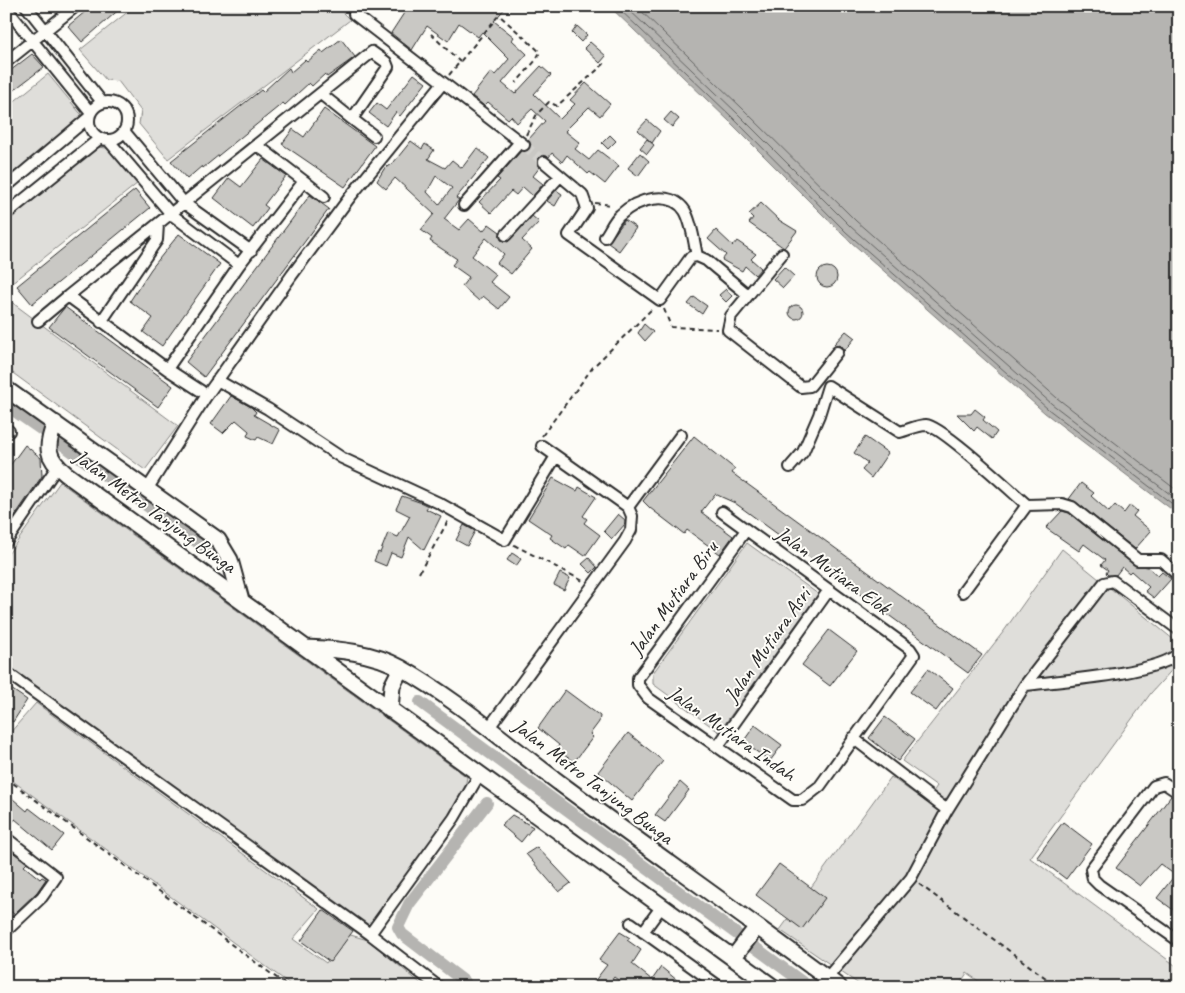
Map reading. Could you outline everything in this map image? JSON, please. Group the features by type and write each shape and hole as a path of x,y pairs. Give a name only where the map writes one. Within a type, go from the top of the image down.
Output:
{"main road":[{"name":"Jalan Metro Tanjung Bunga","path":"6,389 148,488 218,540 230,560 241,600"},
{"name":"Jalan Metro Tanjung Bunga","path":"55,423 48,442 48,448 57,467 479,775 662,906 735,955 773,987"},
{"name":"Jalan Metro Tanjung Bunga","path":"306,648 347,650 377,658 401,668 442,694 753,931 833,982"},
{"path":"390,710 392,686 401,668"},
{"path":"735,955 753,931"}],"street":[{"path":"26,6 102,102"},
{"path":"6,62 76,6"},
{"path":"6,8 89,115 90,129 104,140 171,214 239,266"},
{"path":"354,14 442,84 522,144 464,205"},
{"path":"38,321 321,94 370,52 377,54 388,67 352,119"},
{"path":"148,488 217,380 350,197 442,84"},
{"path":"321,94 374,136"},
{"path":"6,187 102,102 112,102 121,107 127,121 124,131 118,138 104,140 6,214"},
{"path":"124,131 184,203 251,250"},
{"path":"256,145 324,197"},
{"path":"544,162 582,194 587,208 569,235 660,300 691,257 697,256 706,260 748,295"},
{"path":"506,235 560,176"},
{"path":"167,369 239,266 304,182"},
{"path":"605,237 620,215 654,199 668,198 678,202 686,214 697,256"},
{"path":"101,322 157,240 158,224"},
{"path":"782,254 731,316 728,330 801,387 810,386 837,352"},
{"path":"68,296 101,322 201,391"},
{"path":"217,380 268,409 342,458 454,510 505,540 556,456"},
{"path":"790,467 803,452 819,415 828,386 900,432 921,426 932,427 966,452 1027,505 1062,504 1072,507 1138,560 1161,560 1179,576"},
{"path":"628,507 681,435"},
{"path":"488,729 594,586 630,533 632,516 628,507 542,446"},
{"path":"6,542 57,467"},
{"path":"963,592 1027,505"},
{"name":"Jalan Mutiara Elok","path":"722,512 910,650 914,655 852,738"},
{"name":"Jalan Mutiara Biru","path":"640,690 638,682 640,676 746,530"},
{"path":"833,982 911,878 947,810 1025,685 1104,583 1113,581 1179,630"},
{"name":"Jalan Mutiara Asri","path":"718,746 829,590"},
{"path":"1025,685 1092,677 1146,667 1164,662 1179,653"},
{"path":"6,672 370,934 439,987"},
{"name":"Jalan Mutiara Indah","path":"640,690 648,698 793,800 804,799 820,786 852,738"},
{"path":"852,738 947,810"},
{"path":"370,934 454,818 479,775"},
{"path":"1179,793 1164,783 1154,786 1095,862 1092,875 1099,885 1179,941"},
{"path":"6,838 56,877 42,897 7,930"},
{"path":"643,932 662,906"},
{"path":"632,923 720,987"}],"path":[{"path":"442,84 499,15 540,52 536,60 516,83"},
{"path":"431,34 460,62"},
{"path":"522,144 537,114 549,102 557,106 605,63"},
{"path":"587,208 599,202 611,205"},
{"path":"542,446 542,434 593,367 660,300 671,327 728,330"},
{"path":"419,573 454,510"},
{"path":"505,540 594,586"},
{"path":"6,778 289,987"},
{"path":"911,878 1058,987"}],"shaded area":[{"path":"135,6 336,6 350,20 168,159 139,124 141,111 118,81 106,80 80,50"},
{"path":"48,74 80,113 88,118 6,182 6,108"},
{"path":"96,147 107,148 138,183 6,288 6,221"},
{"path":"6,298 178,426 145,470 6,368"},
{"path":"60,482 467,777 464,793 371,930 6,667 6,557"},
{"path":"747,543 818,594 719,732 653,684 653,673"},
{"path":"1062,549 1179,644 1179,662 1151,693 1030,858 1179,968 1179,987 987,987 967,973 958,987 863,987 780,930 891,777 926,802 937,786 902,761 1004,631"},
{"path":"36,703 319,909 293,939 326,963 347,934 368,940 425,987 294,987 6,776 6,733 9,734"}],"water":[{"path":"609,6 1179,6 1179,515 1045,413 843,235 729,121"}],"building":[{"path":"92,6 123,6 82,42 68,26"},
{"path":"396,6 507,6 494,21 514,37 512,40 527,54 502,83 515,94 541,66 551,75 534,94 560,119 575,104 570,100 586,83 610,104 600,116 589,107 565,131 580,143 575,149 589,160 598,150 619,166 605,184 590,172 588,174 567,155 562,162 552,153 549,157 542,155 537,160 540,167 533,176 543,184 533,196 523,187 516,195 511,191 491,213 479,202 500,180 497,178 521,151 529,150 531,145 528,140 545,121 532,109 517,123 511,116 508,119 488,102 484,106 472,96 491,72 495,75 509,59 482,32 478,37 459,23 448,41 427,26 412,50 391,33 404,13"},
{"path":"577,26 587,35 581,42 572,33"},
{"path":"341,39 355,57 327,77 325,74 312,86 309,83 285,105 283,103 203,168 202,166 187,179 171,161 261,90 263,92 289,68 291,72 305,60 307,62 321,50 323,53"},
{"path":"590,42 606,56 600,63 584,48"},
{"path":"32,54 44,67 6,96 6,74"},
{"path":"414,74 426,83 400,116 396,112 386,126 369,113 377,103 386,110"},
{"path":"324,109 375,146 345,187 282,144 293,129 304,137"},
{"path":"671,112 679,119 672,127 664,120"},
{"path":"647,120 660,131 652,143 638,130"},
{"path":"610,135 616,141 608,149 602,143"},
{"path":"647,139 654,145 647,154 640,148"},
{"path":"411,141 422,149 425,144 434,150 428,159 445,168 452,160 462,168 477,148 489,158 456,198 459,200 444,219 459,230 469,219 483,231 489,224 500,232 501,240 508,242 532,216 539,222 522,240 532,249 511,274 497,263 504,254 486,238 472,256 496,275 490,282 509,297 499,309 483,296 479,301 462,286 469,277 452,265 457,259 430,241 432,238 421,230 434,214 395,178 386,189 377,181 384,169 394,162","holes":["436,176 452,188 439,205 427,192"]},
{"path":"640,153 649,161 638,176 628,168"},
{"path":"263,159 286,176 264,205 268,208 253,228 214,198 229,178 241,187"},
{"path":"135,190 150,208 32,304 17,286"},
{"path":"556,190 562,194 555,206 547,201"},
{"path":"310,195 329,209 204,377 186,362"},
{"path":"761,203 779,220 797,231 784,248 749,223 753,218 749,214"},
{"path":"625,220 636,228 619,251 608,243"},
{"path":"716,230 733,246 737,241 756,254 751,259 761,268 755,275 745,266 742,271 722,260 726,255 708,239"},
{"path":"179,234 220,264 162,346 143,332 153,318 130,301 151,269"},
{"path":"784,267 794,276 783,288 773,279"},
{"path":"827,267 834,270 837,277 834,284 827,287 820,284 817,277 820,270"},
{"path":"726,289 732,296 726,302 719,295"},
{"path":"694,297 707,306 702,314 688,304"},
{"path":"796,305 801,307 803,312 801,317 796,319 791,317 789,312 791,307"},
{"path":"65,307 173,386 158,407 49,327"},
{"path":"644,324 653,332 645,341 638,333"},
{"path":"846,331 855,338 844,351 841,346 834,344"},
{"path":"231,396 251,407 256,412 254,415 280,430 273,444 258,437 256,440 247,436 249,431 236,420 223,433 211,424"},
{"path":"975,409 985,417 983,420 997,432 992,439 977,427 974,431 957,414 971,414"},
{"path":"694,436 735,469 732,473 982,655 968,673 735,503 715,494 701,512 733,536 720,554 687,530 684,534 650,508 643,501"},
{"path":"865,437 888,453 871,478 862,470 868,463 854,453"},
{"path":"25,445 41,458 42,476 6,529 6,471"},
{"path":"553,478 577,491 579,487 596,497 583,516 587,519 584,523 600,535 585,556 569,545 566,549 550,538 552,535 528,519"},
{"path":"1081,483 1094,493 1091,496 1109,512 1115,505 1124,513 1130,505 1137,511 1133,516 1151,531 1135,549 1076,502 1069,499"},
{"path":"402,496 428,506 426,509 441,516 424,550 409,537 401,557 391,553 386,566 374,561 378,552 380,553 388,533 398,537 410,516 396,509"},
{"path":"1062,511 1069,513 1134,565 1148,567 1158,576 1162,572 1171,579 1154,598 1145,591 1149,587 1131,571 1129,573 1122,567 1116,575 1108,575 1106,573 1108,570 1101,565 1105,560 1084,544 1079,551 1046,528"},
{"path":"618,514 625,520 625,524 612,539 604,531"},
{"path":"464,525 475,531 467,546 456,540"},
{"path":"512,553 521,559 516,566 507,560"},
{"path":"589,558 597,567 591,573 582,564"},
{"path":"560,573 570,578 564,590 554,585"},
{"path":"829,630 857,651 830,686 802,665"},
{"path":"928,669 953,688 936,711 910,692"},
{"path":"11,689 27,700 13,722 6,718 6,696"},
{"path":"565,690 600,716 599,722 590,734 593,737 574,762 557,750 559,745 538,728"},
{"path":"885,717 915,739 898,761 869,738"},
{"path":"755,725 782,745 770,761 743,742"},
{"path":"628,733 663,761 632,801 598,772"},
{"path":"680,782 689,790 665,822 655,815"},
{"path":"6,793 27,811 29,808 64,835 52,850 15,819 13,822 6,816"},
{"path":"1171,796 1179,800 1179,914 1157,898 1175,875 1160,864 1140,886 1116,868"},
{"path":"512,815 533,827 521,842 501,825"},
{"path":"1063,822 1092,844 1066,879 1037,857"},
{"path":"6,847 27,863 24,866 40,879 42,877 46,879 37,892 14,914 6,908"},
{"path":"537,847 571,883 559,892 526,854"},
{"path":"779,864 825,898 802,929 756,895"},
{"path":"323,910 353,931 330,962 301,941"},
{"path":"620,932 630,938 627,940 641,950 632,964 652,980 661,967 678,981 674,987 627,987 614,977 606,987 590,987 607,965 599,960"}],"waterway":[{"path":"6,405 42,430"},
{"path":"59,442 208,550"},
{"path":"420,702 809,987"},
{"path":"461,987 465,982 402,934 398,927 409,904 487,803"}],"tunnel":[{"path":"524,145 544,162"}]}
